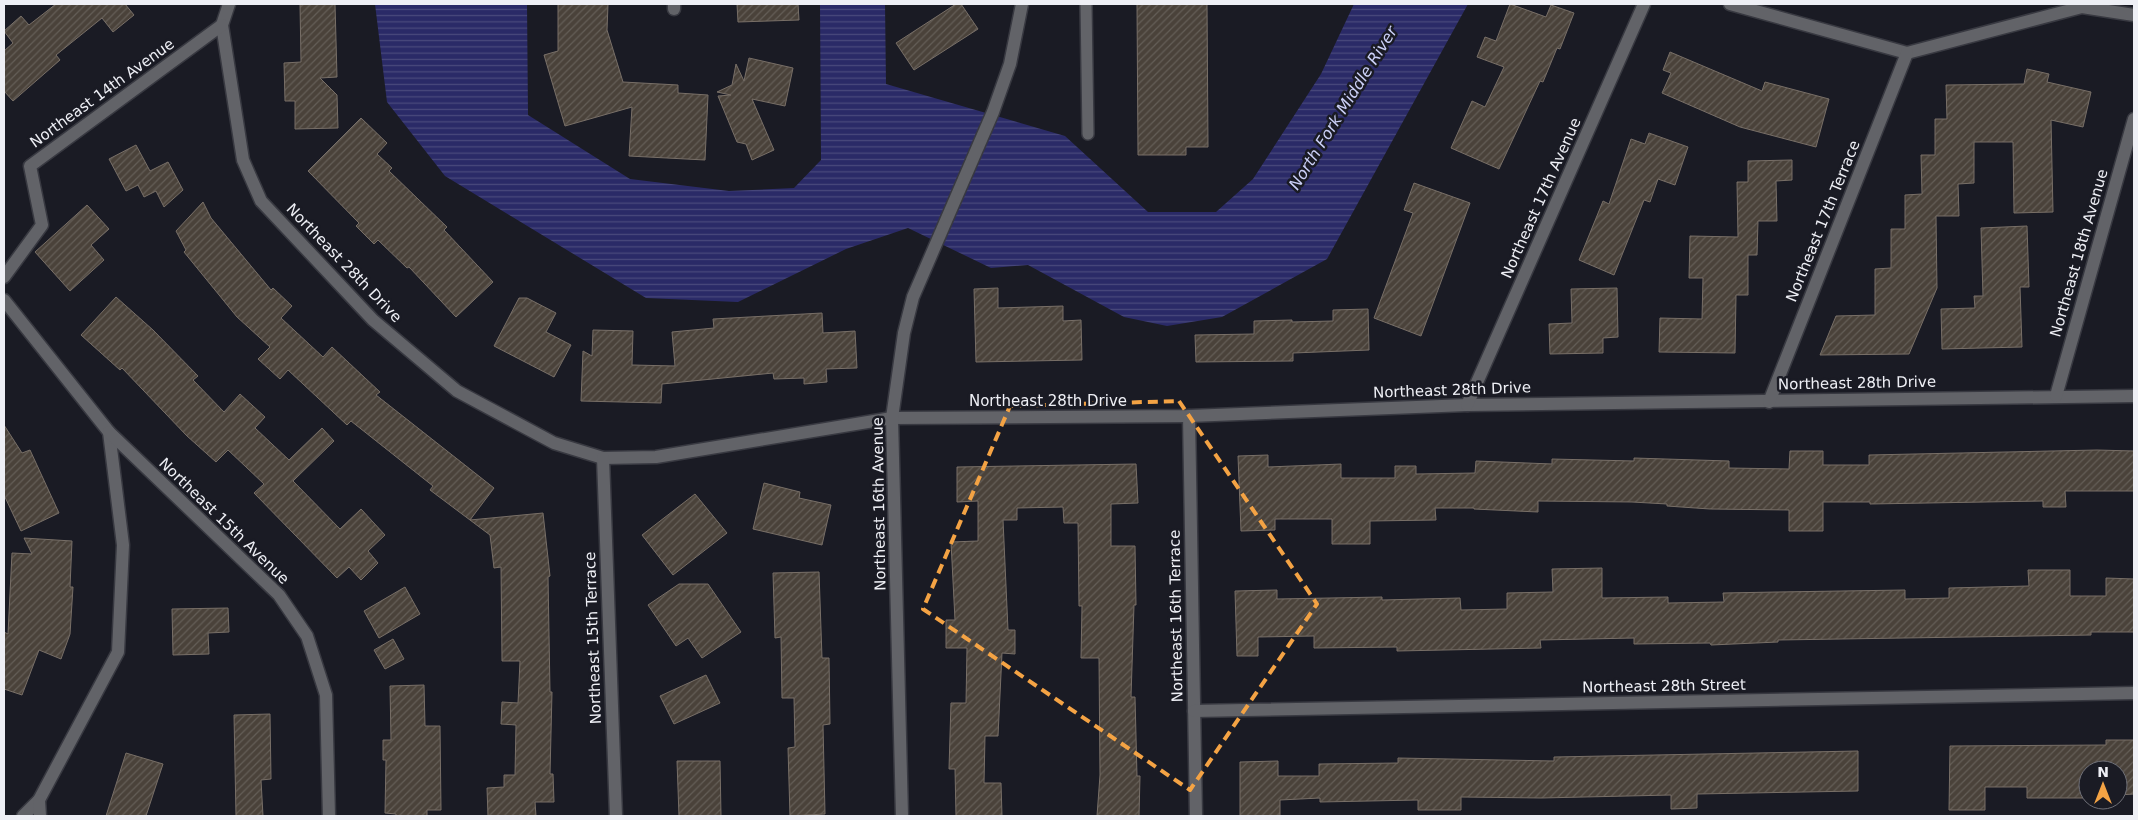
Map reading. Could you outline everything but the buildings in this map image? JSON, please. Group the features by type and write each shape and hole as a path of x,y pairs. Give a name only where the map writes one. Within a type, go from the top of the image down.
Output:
{"street":[{"name":"Northeast 28th Drive","path":"229,4 222,25 243,160 261,200 373,320 457,391 554,443 603,458 656,456 892,418 1189,416 1467,405 2134,396"},
{"name":"Northeast 16th Avenue","path":"902,816 892,418 903,341 913,297 993,112 1010,64 1022,4"},
{"name":"Northeast 17th Avenue","path":"1467,405 1644,4"},
{"path":"1730,4 1907,53 2082,7 2134,15"},
{"name":"Northeast 14th Avenue","path":"4,277 42,225 30,166 222,25"},
{"name":"Northeast 17th Terrace","path":"1769,402 1907,53"},
{"name":"Northeast 18th Avenue","path":"2056,396 2134,119"},
{"path":"4,300 109,432 123,545 118,652 39,800 23,816"},
{"name":"Northeast 16th Terrace","path":"1189,416 1196,816"},
{"name":"Northeast 15th Avenue","path":"109,432 278,595 307,636 326,695 329,816"},
{"name":"Northeast 15th Terrace","path":"603,458 616,816"},
{"name":"Northeast 28th Street","path":"1194,711 2134,693"},
{"path":"39,800 40,816"}],"lane":[{"path":"1086,4 1088,134"}],"highlighted area":[{"path":"1179,401 1317,604 1190,790 923,609 1010,406"}],"water":[{"name":"North Fork Middle River","path":"375,4 527,4 528,115 630,179 729,191 794,188 821,160 820,4 885,4 886,84 1065,136 1148,212 1216,212 1253,179 1321,74 1354,4 1468,4 1327,259 1222,317 1167,326 1124,317 1028,265 991,268 908,228 846,249 738,302 646,298 445,176 387,102"}]}
